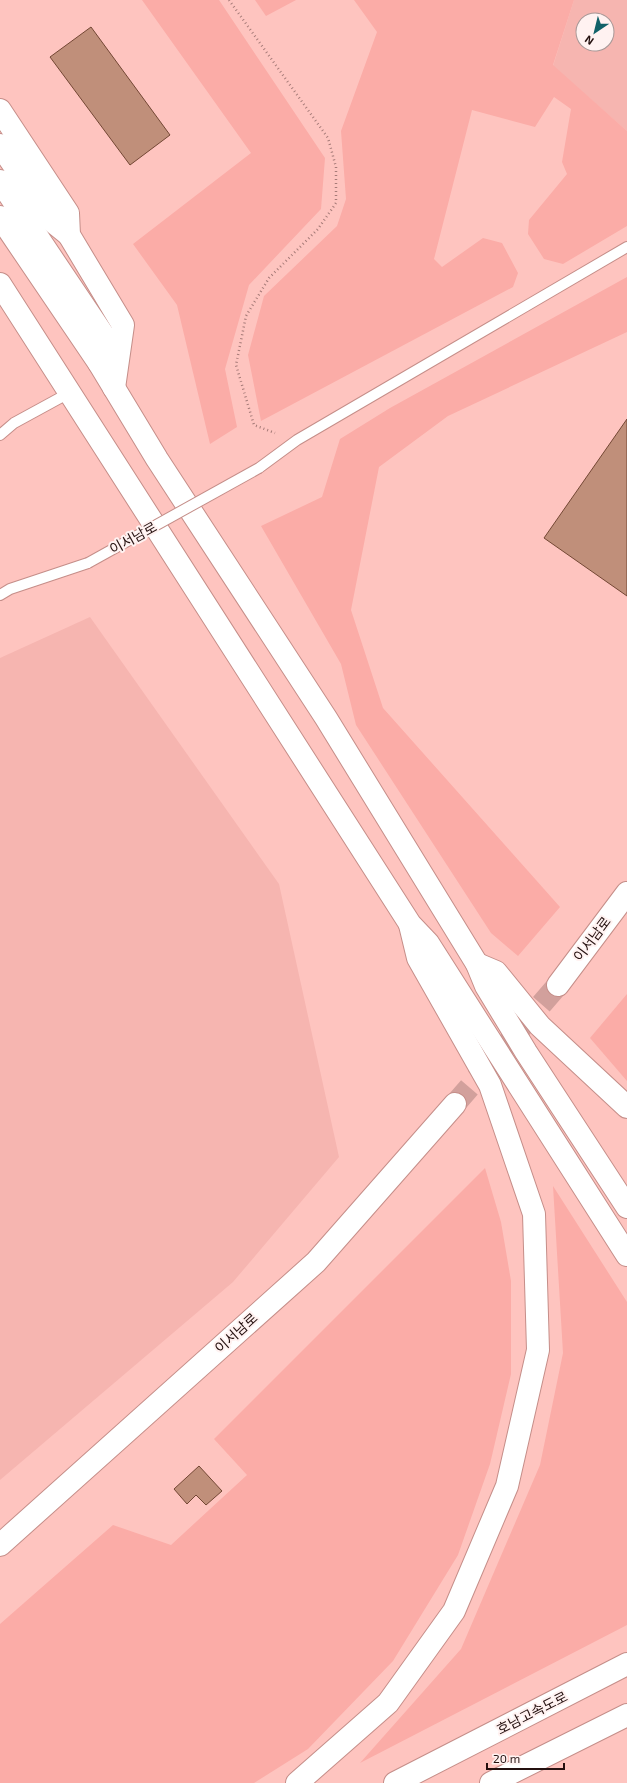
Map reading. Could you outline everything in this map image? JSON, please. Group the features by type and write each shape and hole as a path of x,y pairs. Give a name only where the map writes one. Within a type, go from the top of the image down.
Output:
{"main road":[{"path":"0,110 68,213 69,235"},
{"path":"0,145 53,222 69,235 122,326 114,388"},
{"path":"0,181 106,339 99,363"},
{"path":"0,217 99,363 157,459 326,718 477,964 486,986 526,1052 627,1207"},
{"path":"2,290 410,924 428,943 627,1255"},
{"name":"이서남로","path":"558,986 627,893"},
{"path":"296,1783 388,1703 454,1611 507,1486 538,1350 534,1214 490,1085 418,958 410,924"},
{"path":"477,964 496,972 540,1026 627,1107"},
{"name":"이서남로","path":"0,1545 316,1262 455,1104"},
{"name":"호남고속도로","path":"395,1783 627,1664"},
{"path":"491,1783 627,1715"}],"lane":[{"name":"이서남로","path":"0,595 10,589 88,562 260,468 297,440 412,371 627,248"},
{"path":"0,435 14,423 69,393"}],"path":[{"path":"229,0 328,138 336,167 336,203 318,229 269,278 246,316 236,365 254,426 297,440"}],"shaded area":[{"path":"142,0 219,0 325,158 321,209 249,285 225,369 237,427 210,444 177,305 133,244 251,153"},
{"path":"255,0 296,0 266,16"},
{"path":"354,0 574,0 553,65 627,131 627,226 563,264 544,259 528,234 529,220 567,174 562,162 571,109 554,97 535,127 472,110 434,259 442,267 483,238 502,243 518,273 513,287 261,421 248,355 264,296 337,226 346,199 341,131 377,32"},
{"path":"574,0 627,0 627,131 553,66"},
{"path":"627,277 627,332 448,416 379,467 351,610 383,708 560,907 518,956 491,933 356,725 341,664 261,526 322,497 340,439 390,408"},
{"path":"90,617 279,884 339,1157 233,1282 0,1480 0,658"},
{"path":"627,994 627,1081 590,1038"},
{"path":"485,1168 501,1222 511,1281 511,1374 490,1464 458,1555 393,1661 308,1749 254,1783 0,1783 0,1624 113,1525 171,1545 247,1475 214,1439"},
{"path":"553,1186 627,1302 627,1625 360,1763 461,1649 540,1465 563,1353"}],"building":[{"path":"91,27 170,135 130,165 50,57"},
{"path":"627,419 627,596 544,538"},
{"path":"199,1466 222,1491 206,1505 196,1495 187,1504 174,1489"}],"tunnel":[{"path":"455,1104 558,985"}]}
